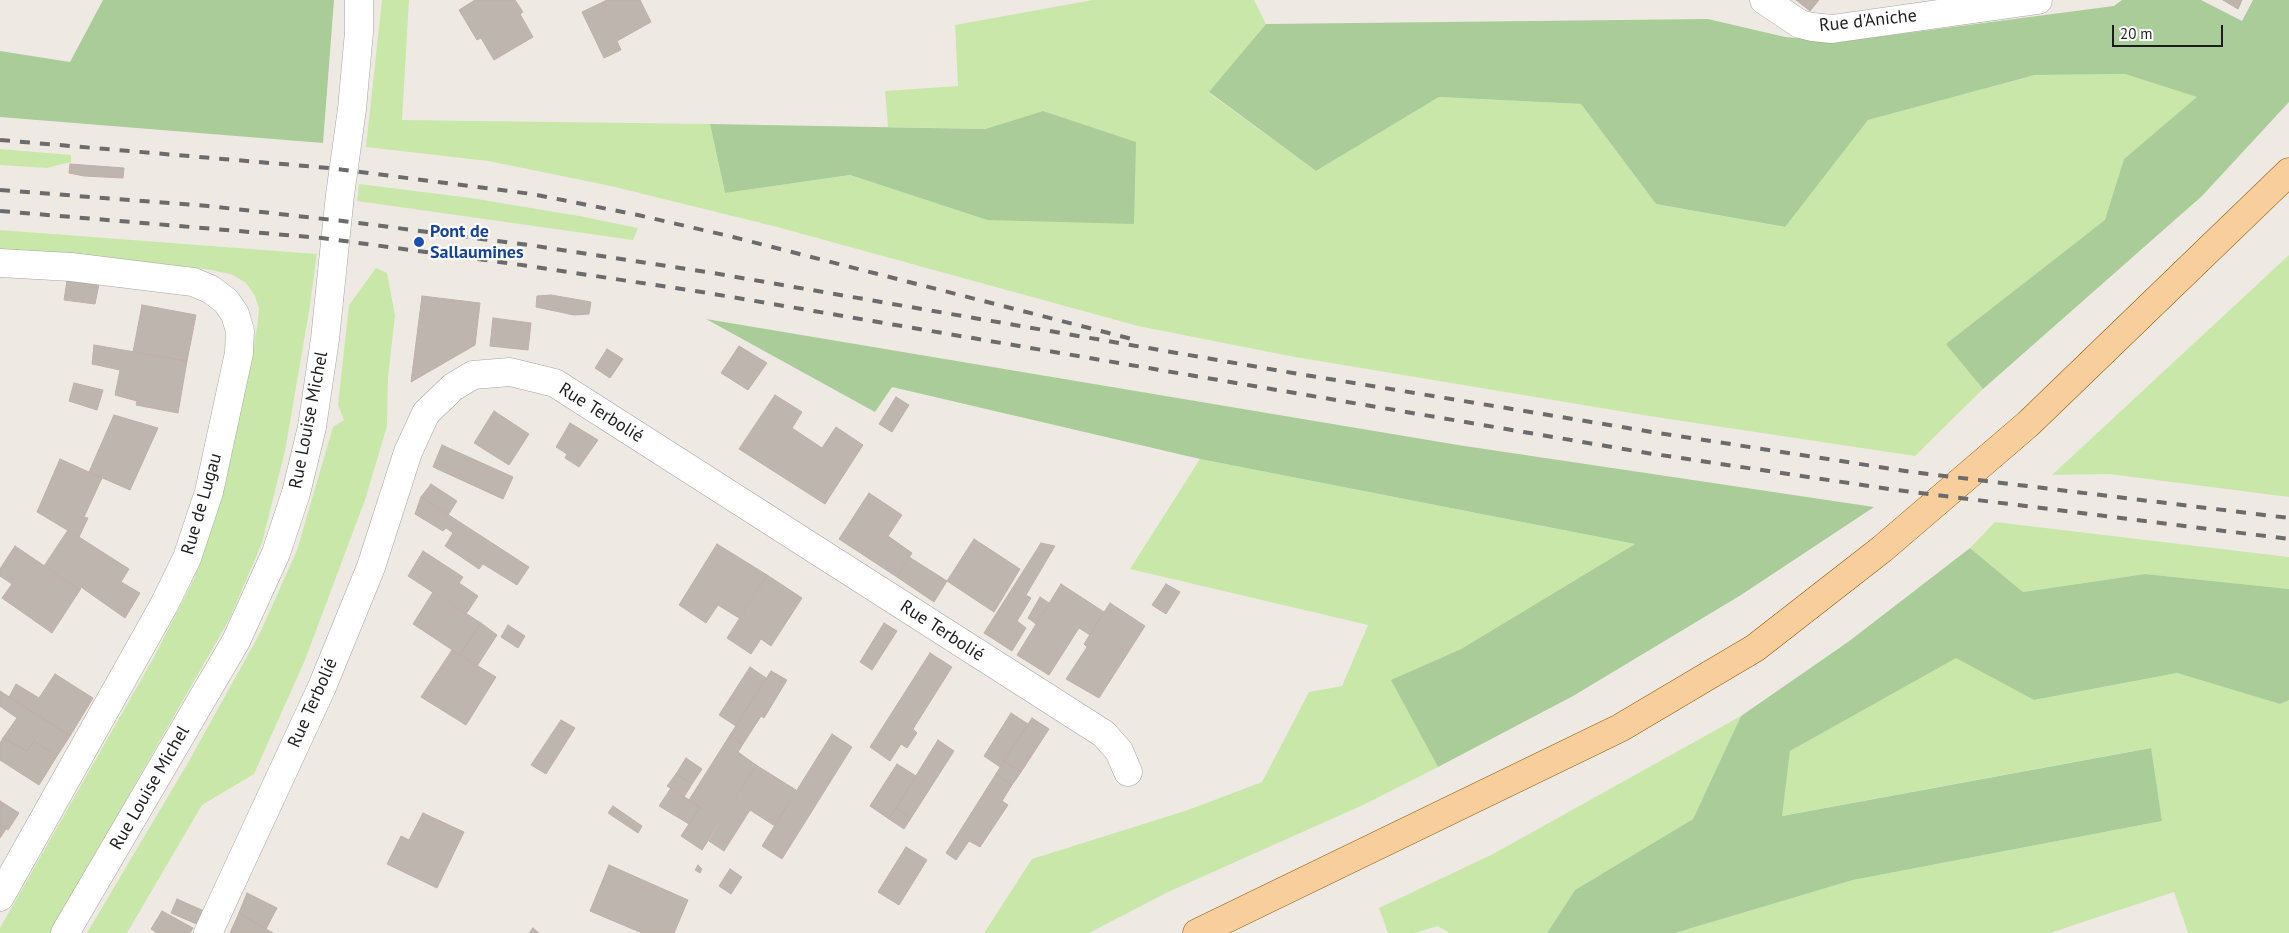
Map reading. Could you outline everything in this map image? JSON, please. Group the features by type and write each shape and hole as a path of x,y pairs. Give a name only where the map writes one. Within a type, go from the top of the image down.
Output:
{"main road":[{"path":"1197,933 1620,728 1755,648 1882,550 2028,424 2289,172"}],"street":[{"name":"Rue Louise Michel","path":"65,933 236,641 276,552 296,493 312,426 325,339 340,195 352,109 360,0"},
{"name":"Rue d'Aniche","path":"1764,0 1800,24 1832,28 2038,0"},
{"name":"Rue de Lugau","path":"0,263 71,267 193,282 210,289 226,301 235,314 240,331 239,353 209,492 187,558 164,605 0,897"},
{"name":"Rue Terbolié","path":"208,933 322,687 371,568 408,452 426,414 453,387 473,375 510,372 555,383 1104,734 1119,751 1128,772"}],"green space":[{"path":"103,0 334,0 323,143 0,117 0,51 70,62"},
{"path":"382,0 409,0 402,120 710,124 725,193 850,175 987,220 1043,111 985,129 888,127 885,91 958,86 955,25 1093,0 1254,0 1266,24 1209,93 1316,171 1439,97 1581,104 1656,204 1784,227 1868,120 2035,75 2125,74 2198,97 2124,159 2106,220 1947,344 1983,389 1915,456 1649,416 1295,357 1138,326 777,227 611,186 488,161 366,147"},
{"path":"2122,0 2201,0 2242,21 2253,0 2289,0 2289,102 2202,196 1983,389 1946,344 2105,220 2124,159 2197,97 2125,74 2035,75 1868,120 1785,227 1656,204 1581,104 1439,97 1316,171 1209,92 1266,24 1708,19 1785,37 1838,42 2114,6"},
{"path":"1043,111 1136,142 1134,224 987,220 850,175 725,193 710,124 985,129"},
{"path":"0,149 71,155 71,162 47,168 0,165"},
{"path":"359,184 471,198 638,228 633,240 357,201"},
{"path":"0,230 317,254 285,451 262,543 230,618 50,933 0,933 0,928 154,657 194,579 226,481 257,328 259,308 255,296 246,283 233,275 212,270 76,256 0,251"},
{"path":"2289,255 2289,497 2109,474 2052,475"},
{"path":"376,268 387,273 395,315 388,378 387,426 366,497 305,660 254,774 202,805 127,933 87,933 189,761 260,633 297,550 333,427 344,420 338,405 349,305"},
{"path":"706,319 1458,445 1874,507 1741,595 1573,696 1438,767 1391,680 1461,649 1635,544 1200,459 892,387 875,412"},
{"path":"1200,459 1635,544 1461,649 1392,680 1438,767 1363,805 1168,892 1089,933 984,933 1032,859 1188,810 1262,782 1309,692 1342,686 1368,625 1130,569"},
{"path":"1995,522 2289,557 2289,589 2145,574 2023,592 1970,548"},
{"path":"1970,548 2023,592 2145,574 2289,589 2289,700 2280,704 2177,673 2034,700 1956,658 1790,751 1782,816 2151,748 2162,821 1853,880 1675,933 1547,933 1575,890 1693,819 1741,716 1848,642"},
{"path":"1956,657 2034,700 2177,673 2280,704 2289,700 2289,933 2188,933 2174,892 2050,933 1675,933 1853,880 2162,821 2150,748 1781,816 1790,751"},
{"path":"1741,716 1693,819 1575,890 1547,933 1449,933 1438,926 1415,933 1388,933 1379,908 1493,854"}],"building":[{"path":"475,0 515,0 523,12 520,14 533,37 494,60 481,38 477,40 459,10"},
{"path":"607,0 640,0 651,22 617,41 621,50 604,58 582,12"},
{"path":"1796,0 1819,0 1810,11"},
{"path":"2223,0 2242,0 2238,9"},
{"path":"70,164 124,168 123,178 84,176 69,173"},
{"path":"67,281 99,284 95,304 64,300"},
{"path":"551,295 591,302 589,314 574,315 536,307 537,296"},
{"path":"422,296 480,303 475,345 411,382"},
{"path":"142,305 196,315 187,361 133,352"},
{"path":"493,318 531,323 528,350 490,346"},
{"path":"94,345 187,361 178,413 136,405 137,401 115,395 120,370 92,364"},
{"path":"739,346 767,363 748,390 721,373"},
{"path":"607,349 623,359 610,378 595,368"},
{"path":"74,383 103,390 97,410 69,401"},
{"path":"775,395 802,412 792,428 822,448 836,427 863,445 825,504 739,449"},
{"path":"896,397 909,405 892,432 879,424"},
{"path":"494,411 529,434 509,465 474,443"},
{"path":"114,415 158,428 130,490 89,472"},
{"path":"570,423 598,440 579,467 565,458 567,454 556,447"},
{"path":"442,445 513,477 503,499 433,467"},
{"path":"60,459 102,478 84,517 88,518 79,537 37,512"},
{"path":"431,484 457,501 448,515 421,497"},
{"path":"869,493 902,515 888,536 912,553 897,577 839,539"},
{"path":"421,497 529,567 517,585 483,564 479,569 445,546 453,533 446,528 443,531 415,514"},
{"path":"68,530 129,569 121,582 140,593 125,618 81,587 80,590 44,566"},
{"path":"974,539 1020,569 994,612 947,581"},
{"path":"1041,543 1055,546 1026,595 1031,598 1017,621 1026,628 1012,651 984,633"},
{"path":"717,544 767,575 739,618 718,605 706,623 679,605"},
{"path":"15,546 80,590 52,633 2,598 12,584 0,576 0,569"},
{"path":"423,551 463,577 459,583 478,596 466,614 408,576"},
{"path":"909,557 947,581 934,602 897,577"},
{"path":"767,575 802,598 771,646 761,639 751,654 727,638"},
{"path":"1061,584 1104,612 1090,635 1079,628 1049,675 1017,655"},
{"path":"1166,584 1180,592 1166,614 1152,605"},
{"path":"433,592 481,623 460,655 413,624"},
{"path":"1040,597 1049,603 1036,624 1028,618"},
{"path":"1110,603 1145,626 1099,698 1066,679 1087,647 1084,644"},
{"path":"481,623 497,635 477,666 460,655"},
{"path":"884,623 897,631 872,670 860,662"},
{"path":"508,625 525,636 518,648 501,637"},
{"path":"452,650 496,677 466,725 421,697"},
{"path":"930,653 952,667 913,729 917,733 907,748 901,744 890,761 870,747"},
{"path":"750,667 766,678 736,726 719,715"},
{"path":"771,671 787,680 764,718 761,716 743,744 730,735"},
{"path":"55,674 93,698 70,736 9,697 16,684 39,698"},
{"path":"0,691 70,736 57,756 34,741 27,751 3,738 17,718 0,706"},
{"path":"1011,713 1028,724 1000,767 984,756"},
{"path":"1032,718 1049,729 1021,772 1004,761"},
{"path":"561,720 575,728 546,774 531,765"},
{"path":"832,734 852,747 782,859 762,846"},
{"path":"730,735 743,744 738,752 756,765 702,850 681,836 700,807 689,800"},
{"path":"3,738 27,751 34,741 57,756 39,785 0,760 0,743"},
{"path":"938,740 954,751 911,818 896,808"},
{"path":"686,758 702,769 692,784 676,774"},
{"path":"1004,761 1021,772 1012,785 996,774"},
{"path":"897,764 916,776 889,819 870,806"},
{"path":"756,765 796,790 775,826 750,810 724,851 709,841"},
{"path":"676,774 692,784 684,797 667,786"},
{"path":"996,774 1012,785 1002,801 1008,805 980,847 969,841 956,860 946,853"},
{"path":"671,788 700,807 689,824 659,806"},
{"path":"0,801 19,813 8,830 0,825"},
{"path":"613,806 642,826 638,833 608,813"},
{"path":"896,808 911,818 904,829 889,819"},
{"path":"423,813 464,832 437,888 387,864 401,836 409,840"},
{"path":"0,825 6,829 0,838"},
{"path":"906,847 927,860 899,905 878,892"},
{"path":"609,865 688,900 674,933 642,933 590,911"},
{"path":"698,865 702,869 700,873 695,870"},
{"path":"730,869 742,877 731,894 719,886"},
{"path":"247,893 277,908 266,929 239,913"},
{"path":"177,899 204,911 199,925 171,913"},
{"path":"162,911 193,928 190,933 157,933 151,929"},
{"path":"239,913 266,929 273,933 230,933"},
{"path":"533,928 539,933 529,933"}],"railway":[{"path":"0,140 329,168 532,194 638,215 733,237 1132,339"},
{"path":"0,190 208,206 536,246 713,273 1293,373 1652,432 1912,472 2289,518"},
{"path":"0,211 322,238 529,266 708,293 1647,453 1889,489 2289,539"}],"place":[{"name":"Pont de Sallaumines","path":"419,242"}]}
